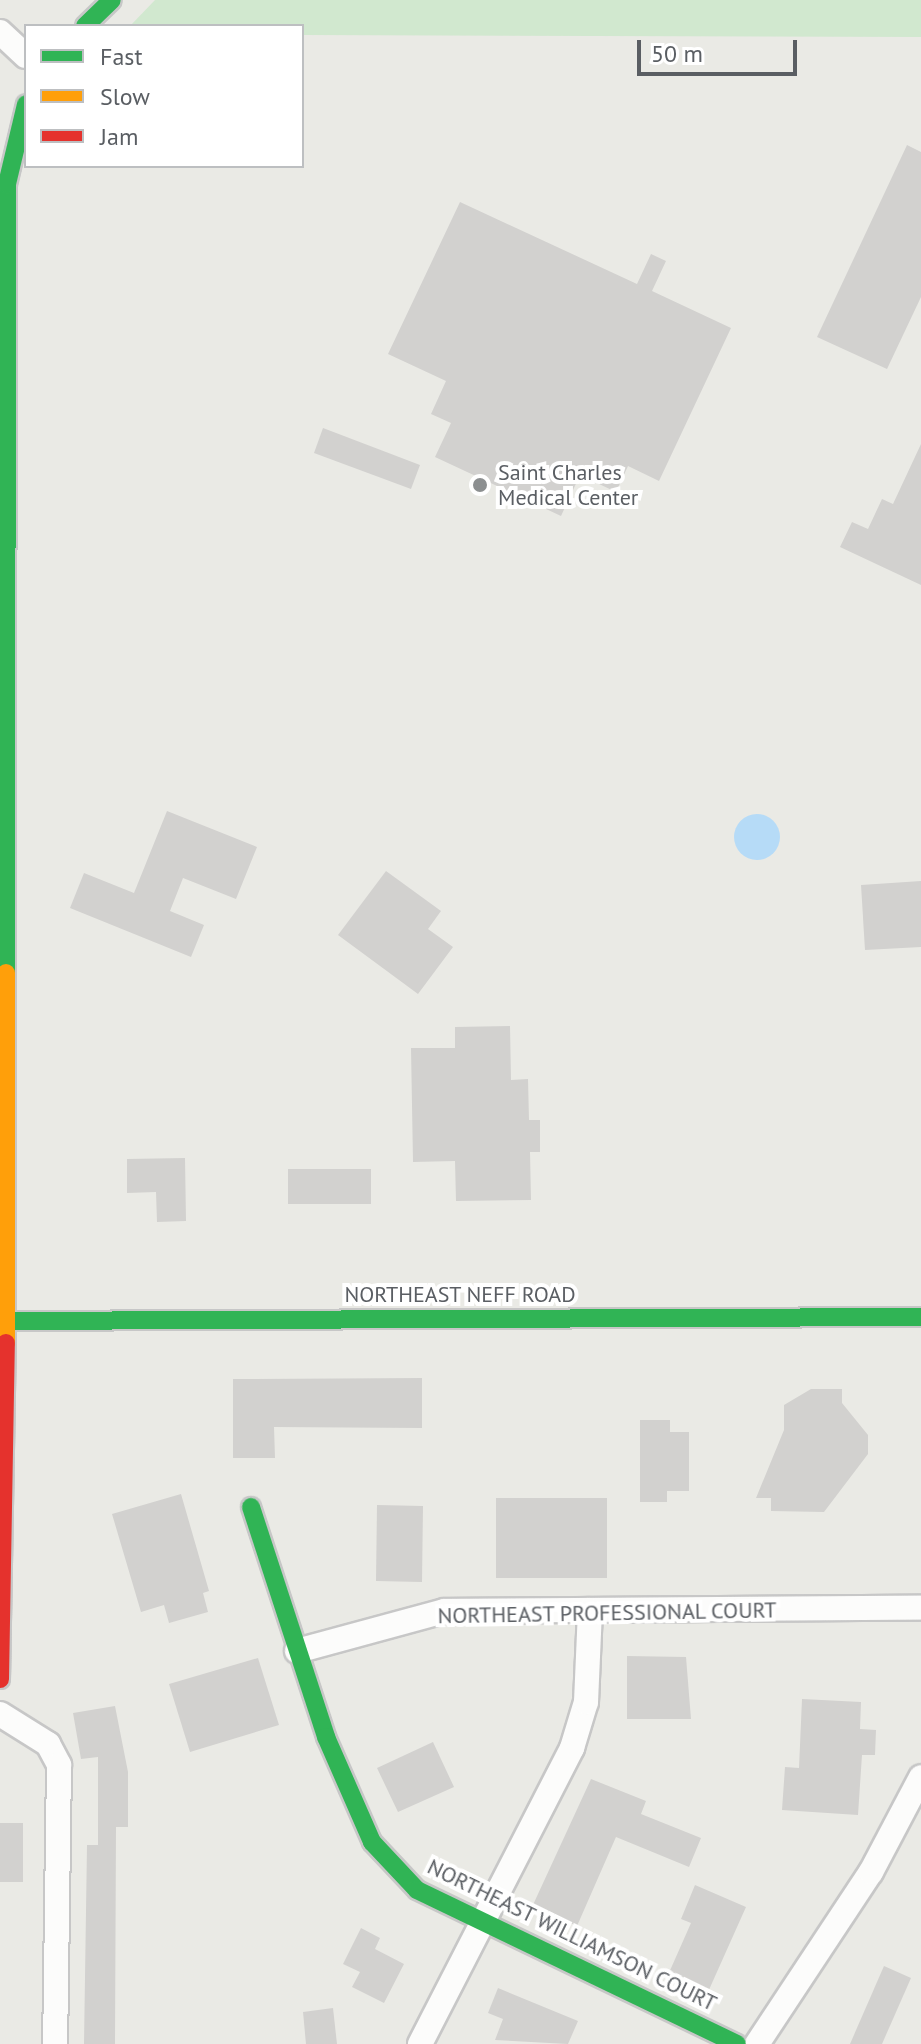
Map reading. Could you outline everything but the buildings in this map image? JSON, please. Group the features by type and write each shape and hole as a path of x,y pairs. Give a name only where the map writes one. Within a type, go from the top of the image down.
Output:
{"street":[{"path":"87,24 112,0"},
{"path":"0,32 24,54"},
{"path":"0,1679 6,1603 0,1321 7,184 24,112"},
{"name":"NORTHEAST NEFF ROAD","path":"0,1321 921,1317"},
{"name":"NORTHEAST WILLIAMSON COURT","path":"251,1507 297,1651 372,1842 417,1890 737,2044"},
{"name":"NORTHEAST PROFESSIONAL COURT","path":"297,1651 444,1611 921,1608"},
{"path":"420,2044 572,1748 586,1702 590,1610"},
{"path":"0,1714 48,1744 59,1765 55,2044"},
{"path":"757,2044 871,1872 921,1777"}],"green space":[{"path":"155,0 921,0 921,37 304,35 304,24 132,24"}],"water":[{"path":"757,814 773,821 780,837 773,853 757,860 741,853 734,837 741,821"}],"traffic: fast":[{"path":"87,24 112,0"},
{"path":"6,973 7,184 24,112"},
{"path":"0,1321 921,1317"},
{"path":"251,1507 326,1737 372,1842 417,1890 737,2044"}],"traffic: slow":[{"path":"6,973 6,1343"}],"traffic: jam":[{"path":"0,1679 6,1343"}],"place":[{"name":"Saint Charles Medical Center","path":"480,485"}]}
